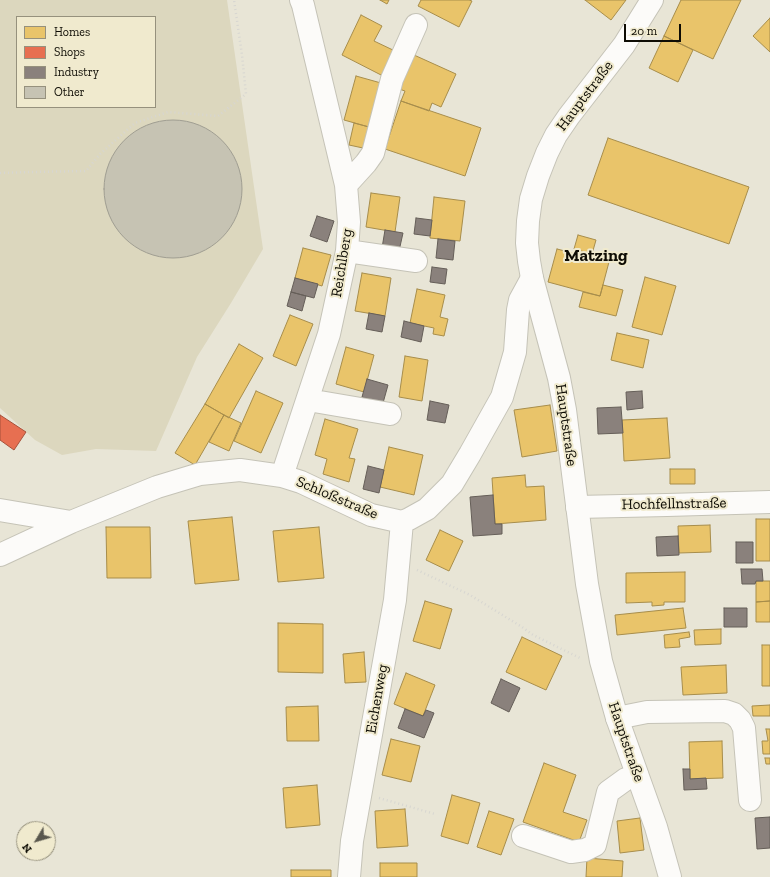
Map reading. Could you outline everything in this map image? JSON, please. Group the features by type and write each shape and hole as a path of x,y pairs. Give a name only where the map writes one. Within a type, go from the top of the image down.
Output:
{"street":[{"name":"Reichlberg","path":"282,476 329,334 347,251 349,222 346,185 301,0"},
{"name":"Hauptstraße","path":"652,0 624,45 556,135 547,153 533,193 528,221 527,243 532,278 559,378 565,410 587,584 601,662 617,718 656,827 670,877"},
{"path":"346,185 373,153 392,80 416,25"},
{"path":"347,251 416,261"},
{"path":"402,522 427,509 452,484 502,397 515,352 520,300 532,278"},
{"path":"308,400 390,414"},
{"name":"Schloßstraße","path":"0,554 71,522 157,487 200,474 240,470 282,476 301,482 371,515 402,522"},
{"name":"Hochfellnstraße","path":"577,506 770,502"},
{"path":"0,510 71,522"},
{"name":"Eichenweg","path":"349,877 352,841 395,600 402,522"},
{"path":"617,718 647,712 725,711 734,714 740,720 744,728 750,800"},
{"path":"522,836 571,852 585,850 595,845 608,792 626,779 637,775"}],"path":[{"path":"0,173 86,171 100,154 135,123 168,112 218,116 246,94 234,0"},
{"path":"399,562 470,595 534,635 586,660"},
{"path":"360,793 435,814"}],"shaded area":[{"path":"0,0 227,0 263,249 197,357 156,451 96,449 62,455 35,440 0,408"}],"building: Homes":[{"path":"380,0 389,0 387,4"},
{"path":"421,0 472,1 459,27 418,6"},
{"path":"585,0 626,0 611,20"},
{"path":"681,0 741,0 713,59 664,36"},
{"path":"361,15 382,26 374,41 395,51 383,76 342,55"},
{"path":"770,18 770,52 753,36"},
{"path":"664,36 693,50 678,82 649,68"},
{"path":"414,55 456,74 441,107 432,103 429,111 401,101 405,91 399,89"},
{"path":"356,76 381,83 369,127 344,120"},
{"path":"401,101 481,128 465,176 385,149"},
{"path":"354,123 369,127 363,148 349,145"},
{"path":"608,138 749,187 729,244 588,195"},
{"path":"371,193 400,197 395,232 366,227"},
{"path":"434,197 465,201 460,241 430,238"},
{"path":"578,235 596,240 592,254 574,249"},
{"path":"303,248 331,255 322,286 295,278"},
{"path":"557,249 609,262 600,296 548,282"},
{"path":"362,273 391,278 385,316 355,311"},
{"path":"645,277 676,286 662,335 632,327"},
{"path":"603,285 623,290 616,316 579,307 583,292 600,296"},
{"path":"417,289 445,295 440,317 448,319 444,336 433,334 434,328 410,323"},
{"path":"290,315 313,324 296,366 273,356"},
{"path":"617,333 649,340 643,368 611,360"},
{"path":"239,344 263,358 229,418 205,404"},
{"path":"346,347 374,355 364,392 336,384"},
{"path":"405,356 428,360 422,401 399,397"},
{"path":"256,391 283,403 261,453 234,441"},
{"path":"205,404 224,415 195,465 175,453"},
{"path":"550,405 557,451 522,457 514,410"},
{"path":"224,415 241,423 229,451 209,442"},
{"path":"667,418 670,458 624,461 622,420"},
{"path":"325,419 358,429 349,458 355,459 349,482 323,474 327,459 315,455"},
{"path":"389,447 423,455 414,495 380,487"},
{"path":"670,469 695,469 695,484 670,484"},
{"path":"525,475 526,487 544,486 546,520 495,524 492,478"},
{"path":"232,517 239,580 195,584 188,521"},
{"path":"756,519 770,519 770,561 756,561"},
{"path":"710,525 711,552 679,553 678,526"},
{"path":"106,527 150,527 151,578 107,578"},
{"path":"319,527 324,578 278,582 273,531"},
{"path":"440,530 463,541 449,571 426,560"},
{"path":"685,572 685,602 664,602 664,605 652,606 652,602 626,603 626,573"},
{"path":"756,581 770,581 770,601 756,602"},
{"path":"425,601 452,609 440,649 413,641"},
{"path":"770,601 770,622 756,622 756,602"},
{"path":"683,608 686,628 617,635 615,615"},
{"path":"278,623 323,624 323,673 278,672"},
{"path":"721,629 721,644 695,645 694,630"},
{"path":"689,632 690,637 679,639 680,647 665,648 664,635"},
{"path":"522,637 562,656 546,690 506,672"},
{"path":"762,645 770,645 770,686 762,686"},
{"path":"364,652 366,682 345,683 343,654"},
{"path":"726,665 727,693 683,695 681,667"},
{"path":"406,673 435,685 423,716 394,704"},
{"path":"770,705 770,716 753,716 752,706"},
{"path":"318,706 319,741 287,741 286,707"},
{"path":"766,729 770,729 770,754 763,754 762,741 768,741"},
{"path":"391,739 420,746 411,782 382,775"},
{"path":"722,741 723,778 690,779 689,742"},
{"path":"765,758 770,758 770,764 766,764"},
{"path":"544,763 576,775 563,812 587,820 579,842 523,822"},
{"path":"317,785 320,825 286,828 283,788"},
{"path":"452,795 480,803 468,844 441,836"},
{"path":"405,809 408,846 377,848 375,811"},
{"path":"489,811 514,819 501,855 477,847"},
{"path":"640,818 644,850 620,853 617,821"},
{"path":"587,858 623,861 622,877 586,877"},
{"path":"380,863 417,863 417,877 380,877"},
{"path":"291,870 331,870 331,877 291,877"}],"building: Shops":[{"path":"0,415 26,432 14,450 0,440"}],"building: Industry":[{"path":"317,216 334,221 327,242 310,236"},
{"path":"416,218 432,220 430,236 414,234"},
{"path":"385,230 403,233 399,251 382,248"},
{"path":"438,239 455,241 453,260 436,258"},
{"path":"432,267 447,269 445,284 430,282"},
{"path":"295,278 318,284 314,298 291,292"},
{"path":"291,292 306,296 302,311 287,306"},
{"path":"369,313 385,316 382,332 366,329"},
{"path":"404,321 424,326 421,342 401,337"},
{"path":"367,379 388,385 383,403 362,397"},
{"path":"642,391 643,408 627,410 626,392"},
{"path":"430,401 449,405 445,423 427,420"},
{"path":"621,407 623,433 598,434 597,408"},
{"path":"368,466 384,470 379,493 363,489"},
{"path":"493,495 495,524 502,524 502,534 473,536 470,497"},
{"path":"678,536 679,555 657,556 656,537"},
{"path":"736,542 753,542 753,563 736,563"},
{"path":"741,569 762,569 763,581 756,581 755,584 742,584"},
{"path":"724,608 747,608 747,627 724,627"},
{"path":"501,679 520,688 509,712 491,703"},
{"path":"405,709 423,716 426,710 434,713 424,738 398,728"},
{"path":"683,769 690,769 690,779 706,778 707,789 684,790"},
{"path":"770,817 770,848 757,849 755,818"}],"building: Other":[{"path":"173,120 193,123 205,128 222,140 234,157 239,169 242,189 239,209 234,221 222,238 205,250 193,255 173,258 153,255 141,250 124,238 112,221 107,209 104,189 107,169 112,157 124,140 141,128 153,123"}],"district":[{"name":"Matzing","path":"596,256"}]}
